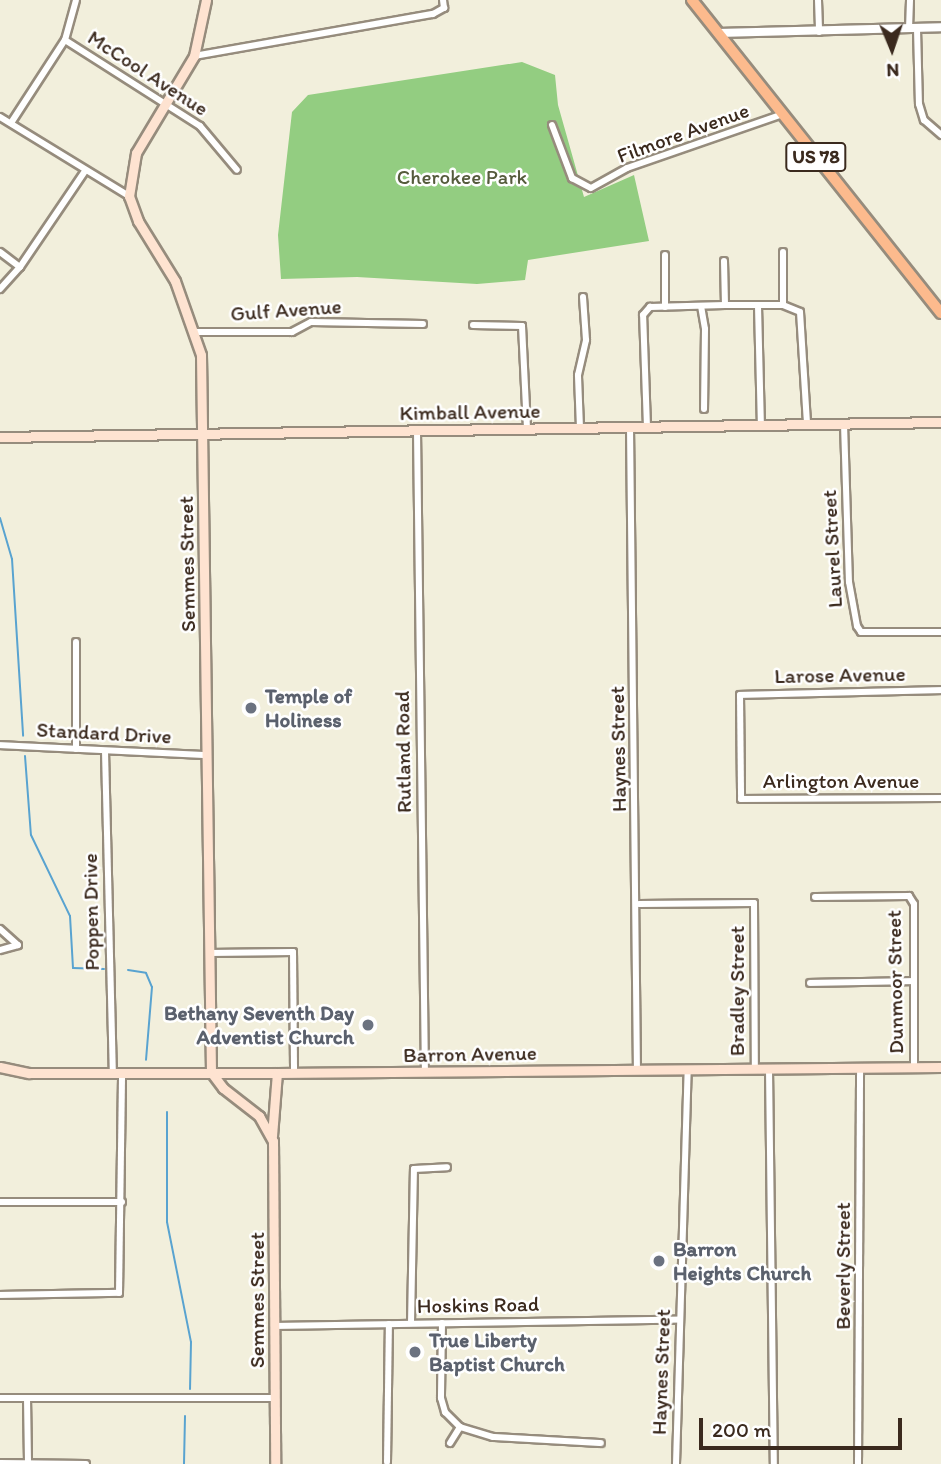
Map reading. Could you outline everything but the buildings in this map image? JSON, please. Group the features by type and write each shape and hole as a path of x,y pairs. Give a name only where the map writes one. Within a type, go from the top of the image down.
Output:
{"main road":[{"path":"129,196 136,153 168,105 194,56 206,0"},
{"name":"US 78","path":"692,0 941,313"},
{"name":"Semmes Street","path":"129,196 138,221 175,281 194,332 202,365 211,1072"},
{"name":"Kimball Avenue","path":"0,437 202,436 941,422"},
{"name":"Barron Avenue","path":"0,1067 29,1073 425,1073 941,1067"},
{"path":"211,1072 223,1088 259,1116 272,1136"},
{"name":"Semmes Street","path":"275,1464 276,1326 272,1136 277,1073"}],"street":[{"path":"11,123 65,40 76,0"},
{"path":"818,0 819,32"},
{"path":"910,0 919,104 925,120 941,135"},
{"path":"194,56 433,14 444,4"},
{"path":"718,33 941,27"},
{"name":"McCool Avenue","path":"65,40 168,105 214,139 237,170"},
{"name":"Filmore Avenue","path":"552,125 572,177 591,188 627,168 783,114"},
{"path":"0,117 129,196"},
{"path":"0,289 20,267 85,171"},
{"path":"0,252 20,267"},
{"path":"783,253 783,305"},
{"path":"664,255 665,307"},
{"path":"723,261 725,305"},
{"path":"580,428 578,375 586,340 583,297"},
{"path":"647,427 643,315 650,307 725,305 783,305 800,312 807,424"},
{"path":"701,306 705,329 704,408"},
{"path":"758,306 761,425"},
{"name":"Gulf Avenue","path":"194,332 292,332 311,322 423,324"},
{"path":"473,325 522,327 527,429"},
{"name":"Laurel Street","path":"844,424 849,582 857,626 861,632 941,632"},
{"name":"Haynes Street","path":"630,427 639,904 637,1069"},
{"name":"Rutland Road","path":"417,430 425,1073"},
{"path":"76,642 76,749"},
{"name":"Larose Avenue","path":"741,799 740,695 941,690"},
{"name":"Standard Drive","path":"0,745 206,755"},
{"name":"Poppen Drive","path":"0,1295 121,1294 122,1202 105,751"},
{"name":"Arlington Avenue","path":"741,799 941,798"},
{"name":"Dunmoor Street","path":"815,897 909,896 914,904 914,1067"},
{"name":"Bradley Street","path":"639,904 754,903 755,1069"},
{"path":"0,929 18,945 0,950"},
{"path":"209,953 293,952 294,1073"},
{"path":"810,983 915,981"},
{"name":"Beverly Street","path":"858,1464 860,1068"},
{"name":"Bradley Street","path":"769,1069 774,1464"},
{"name":"Haynes Street","path":"676,1464 688,1071"},
{"path":"411,1323 414,1169 447,1167"},
{"path":"0,1202 122,1202"},
{"name":"Hoskins Road","path":"276,1326 680,1320"},
{"path":"442,1323 442,1405 460,1427 492,1437 601,1443"},
{"path":"387,1462 389,1324"},
{"path":"0,1398 275,1398"},
{"path":"27,1398 28,1464"},
{"path":"450,1443 460,1427"},
{"path":"0,1463 86,1464"}],"green space":[{"name":"Cherokee Park","path":"522,62 555,75 558,105 584,197 634,175 649,241 528,260 525,280 477,284 357,277 281,279 278,235 292,112 308,95"}],"waterway":[{"path":"0,518 12,559 23,736"},
{"path":"25,756 31,835 70,916 73,968 104,969"},
{"path":"128,970 146,973 152,987 146,1060"},
{"path":"167,1112 167,1222 191,1342 190,1389"},
{"path":"184,1464 185,1416"}],"place":[{"name":"Temple of Holiness","path":"251,708"},
{"name":"Bethany Seventh Day Adventist Church","path":"368,1025"},
{"name":"Barron Heights Church","path":"659,1261"},
{"name":"True Liberty Baptist Church","path":"415,1352"}]}
